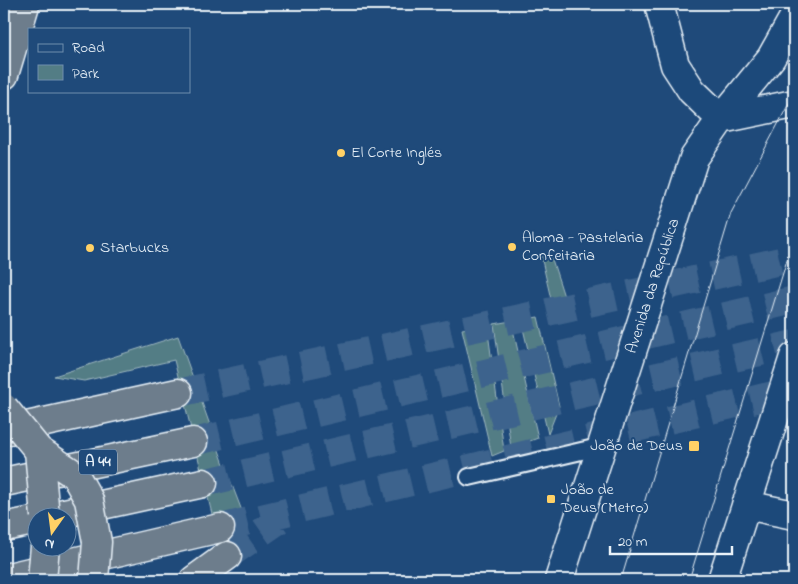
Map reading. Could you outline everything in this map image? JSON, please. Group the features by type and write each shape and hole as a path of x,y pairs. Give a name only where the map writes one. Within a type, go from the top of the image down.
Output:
{"highway":[{"path":"4,75 25,4"},
{"path":"4,431 178,393"},
{"path":"4,408 40,451 74,475 89,500 97,542 94,580"},
{"name":"A 44","path":"4,482 193,442"},
{"path":"40,451 44,506"},
{"path":"78,510 203,483"},
{"path":"4,527 28,522"},
{"path":"4,578 220,528"},
{"path":"42,580 44,556"},
{"path":"194,580 227,556"}],"main road":[{"path":"659,4 675,65 692,90 721,119 789,105 794,106"},
{"name":"Avenida da República","path":"559,580 694,158 721,119 771,58 794,17"},
{"path":"722,580 794,357"},
{"path":"746,505 794,515"}],"lane":[{"path":"469,477 603,446"}],"green space":[{"path":"550,253 567,306 553,308 541,256"},
{"path":"538,317 559,406 548,434 521,320"},
{"path":"511,321 538,438 511,448 494,324"},
{"path":"487,325 504,451 492,456 462,329"},
{"path":"178,336 225,467 220,468 222,474 227,472 242,511 213,518 174,360 84,381 54,376"}],"tunnel":[{"path":"178,393 794,258"},
{"path":"193,442 794,300"},
{"path":"203,483 794,344"},
{"path":"220,528 794,390"},
{"path":"227,556 279,520"}],"tram line":[{"path":"621,580 731,213 794,94"},
{"path":"689,580 794,237"}],"place":[{"name":"El Corte Inglés","path":"341,153"},
{"name":"Aloma - Pastelaria Confeitaria","path":"512,247"},
{"name":"Starbucks","path":"90,248"},
{"name":"João de Deus","path":"694,446"},
{"name":"João de Deus (Metro)","path":"551,499"}]}
